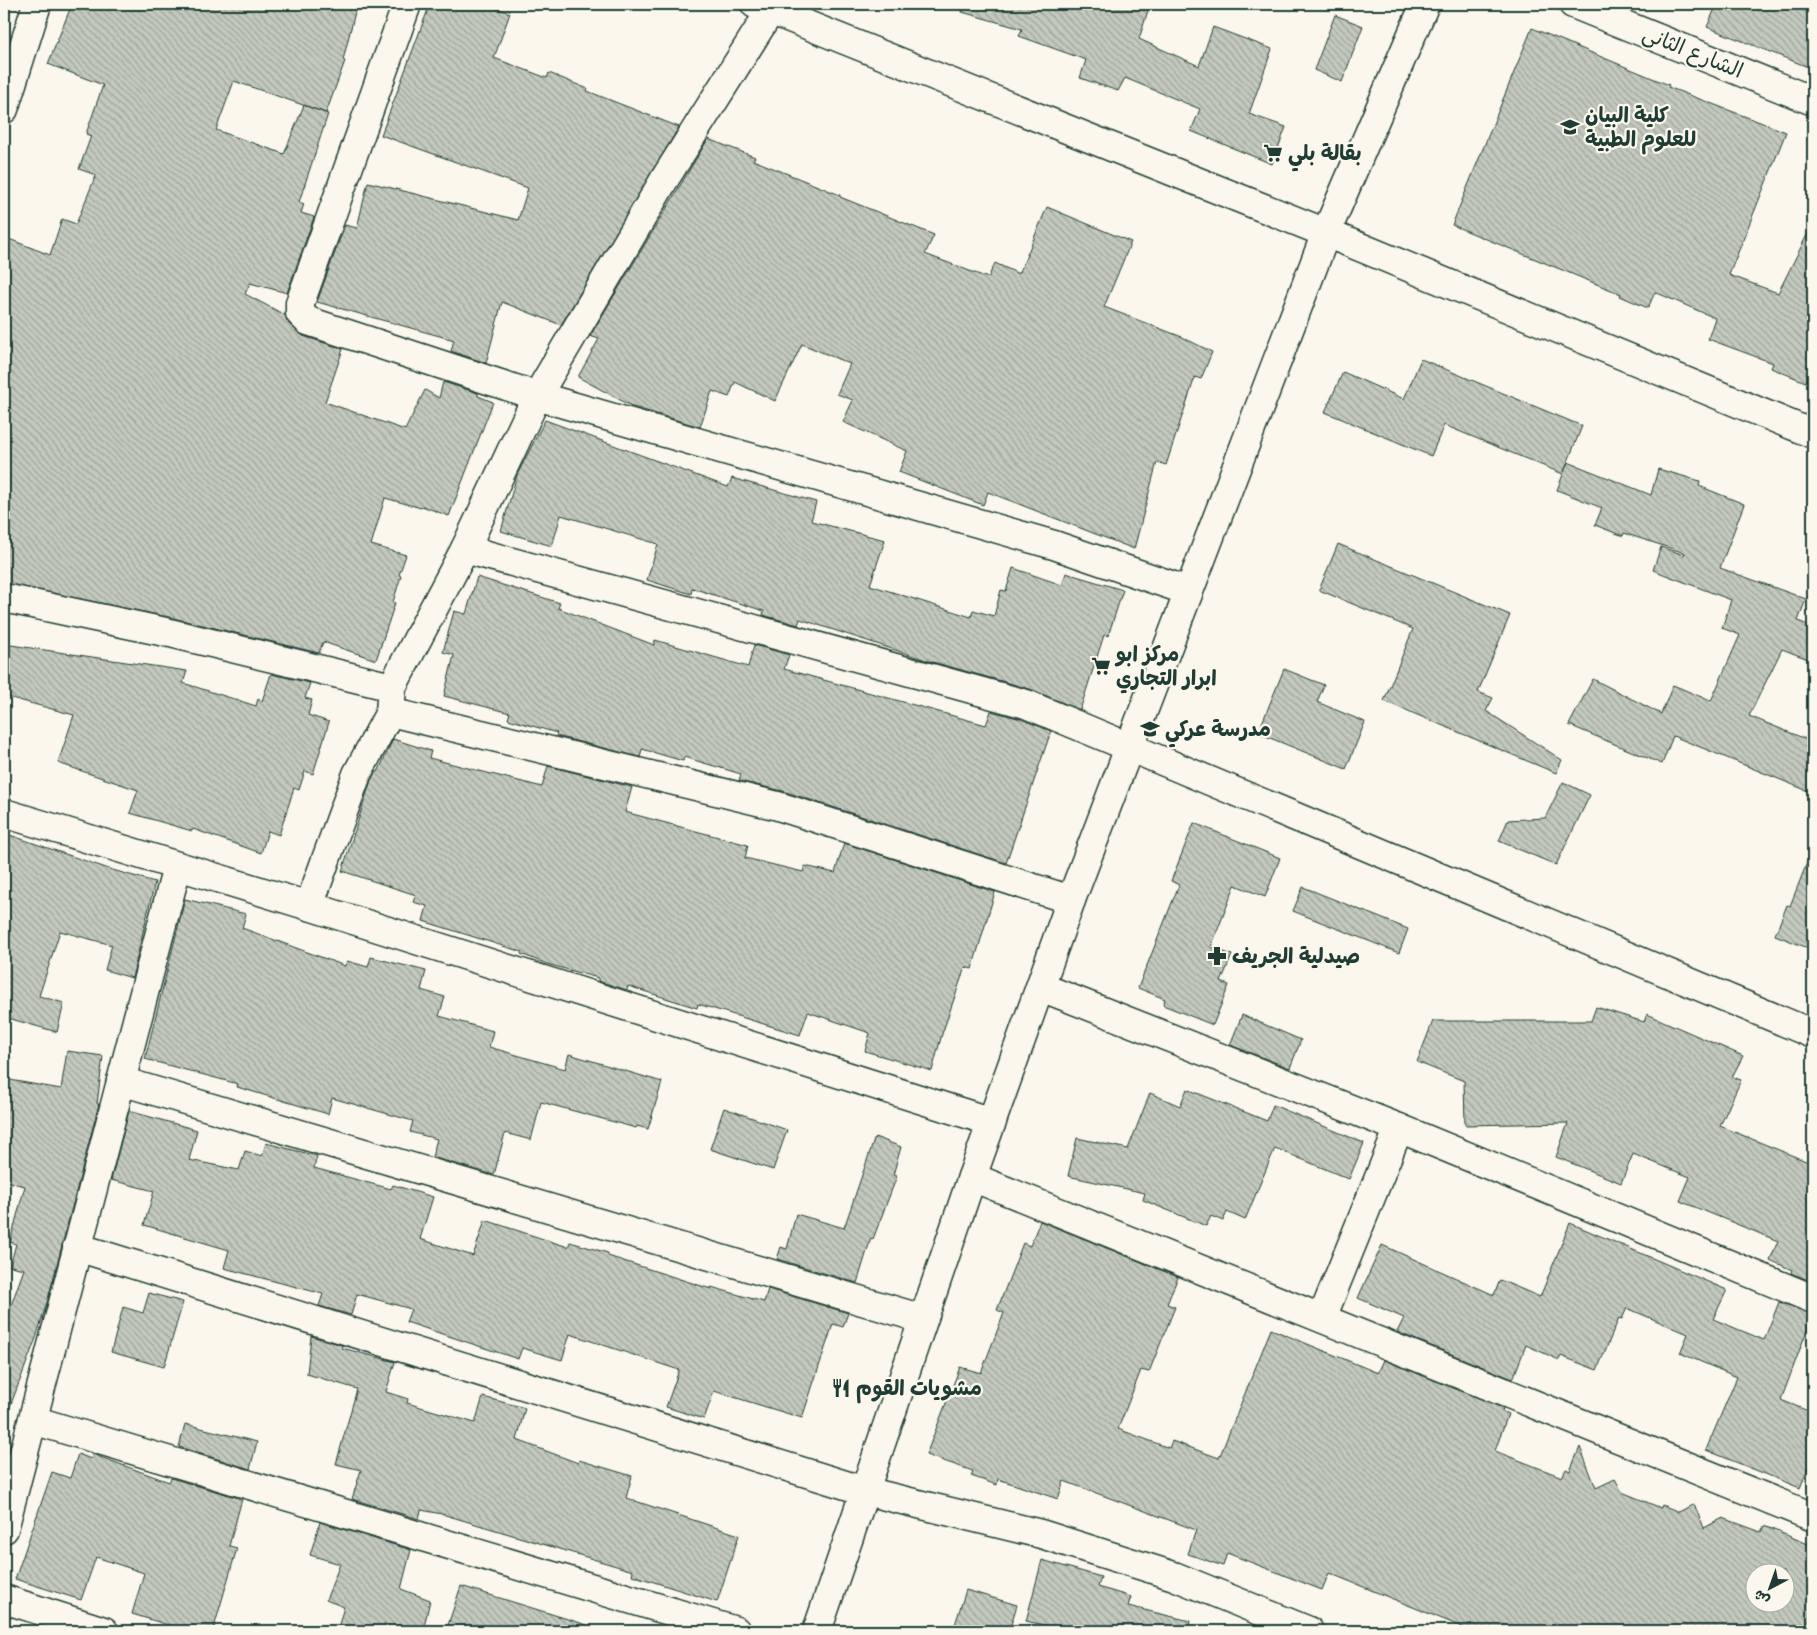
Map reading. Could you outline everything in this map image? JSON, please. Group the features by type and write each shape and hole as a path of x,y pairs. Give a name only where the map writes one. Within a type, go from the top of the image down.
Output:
{"street":[{"path":"4,109 37,4"},
{"path":"406,4 300,304 300,313 308,321 537,396 1054,545 1188,591"},
{"path":"817,1631 972,1177 1071,900 1326,233 1425,4"},
{"name":"الشارع الثانى","path":"1573,4 1813,100"},
{"path":"309,906 357,774 391,699 465,549 537,396 763,7 1326,233 1813,434"},
{"path":"465,549 1026,704 1813,1034"},
{"path":"4,598 170,633 391,699 778,806 1071,900"},
{"path":"4,813 309,906 992,1122"},
{"path":"4,1529 177,867"},
{"path":"1041,987 1399,1128 1813,1299"},
{"path":"121,1081 923,1319"},
{"path":"1322,1318 1399,1128"},
{"path":"972,1177 1813,1517"},
{"path":"77,1247 865,1492 1041,1534 1174,1576 1309,1631"},
{"path":"32,1420 736,1631"},
{"path":"4,1599 104,1631"}],"building":[{"path":"72,4 357,4 343,60 345,61 326,113 317,110 328,114 299,202 304,204 301,213 314,217 287,293 250,283 245,294 285,315 289,324 303,336 343,349 325,402 405,430 425,390 439,398 443,382 478,393 478,396 493,402 449,516 422,506 421,508 385,498 371,545 406,555 399,575 401,576 393,602 395,603 376,660 323,642 319,653 173,618 4,583 4,237 50,255 62,219 76,224 96,175 79,169 91,136 86,134 103,85 48,64","holes":["234,81 304,105 284,154 216,130"]},
{"path":"430,4 485,4 510,13 494,58 547,78 549,73 588,89 587,91 679,127 561,325 502,302 486,363 451,351 454,340 317,302 345,225 357,228 368,182 518,220 528,188 381,135"},
{"path":"963,4 1150,4 1139,39 1199,66 1213,27 1272,49 1249,114 1286,127 1272,164 1191,131 1200,109 1125,78 1118,91 1080,78 1086,60 1019,36 1022,29 962,12"},
{"path":"1717,4 1813,4 1813,69 1707,27"},
{"path":"1335,15 1363,26 1342,82 1314,70"},
{"path":"1532,28 1669,85 1668,87 1786,132 1729,275 1778,293 1813,223 1813,368 1808,383 1771,368 1773,363 1708,339 1715,318 1655,292 1648,308 1620,296 1621,294 1452,225"},
{"path":"708,139 755,157 753,160 934,235 925,254 988,278 995,263 1019,274 1047,207 1131,242 1104,307 1182,337 1212,352 1201,379 1195,377 1166,465 1157,462 1134,549 988,492 983,505 899,472 907,451 843,422 853,400 837,394 850,364 802,344 775,401 735,382 729,397 712,391 700,427 633,407 578,377 599,339 590,336"},
{"path":"1421,359 1582,426 1563,474 1444,425 1431,456 1325,412 1343,372 1404,399"},
{"path":"545,420 728,487 732,478 816,502 811,521 885,540 870,585 971,617 973,610 994,616 1001,590 1006,591 1013,568 1062,585 1066,573 1123,590 1108,636 1104,635 1080,710 1030,689 929,661 800,619 798,625 763,615 764,611 692,588 691,594 647,580 658,544 561,515 552,546 501,531 517,475"},
{"path":"1568,462 1651,495 1658,469 1700,481 1699,486 1744,504 1720,568 1806,599 1798,621 1813,627 1813,661 1782,649 1749,716 1813,742 1813,793 1673,736 1662,764 1569,725 1593,679 1661,714 1673,685 1711,701 1740,635 1722,628 1731,600 1653,570 1661,547 1684,555 1685,553 1624,533 1623,536 1595,525 1602,508 1557,490"},
{"path":"1338,544 1510,615 1478,692 1493,698 1486,711 1562,760 1556,773 1384,701 1413,629 1319,590"},
{"path":"477,577 560,603 558,608 654,645 655,640 748,667 754,645 789,655 784,669 986,725 991,711 1021,719 1051,731 1006,863 783,791 739,781 741,774 684,757 683,761 642,749 640,757 556,736 557,733 508,719 510,713 444,696 454,655 443,652 454,611 466,614"},
{"path":"4,644 187,671 183,683 256,706 258,699 262,701 271,674 310,683 305,698 312,700 308,715 329,722 313,774 305,771 299,790 294,788 279,835 268,831 261,853 193,829 192,831 130,813 138,790 58,763 74,715 4,696"},
{"path":"1284,669 1324,685 1317,702 1365,722 1346,769 1258,733"},
{"path":"393,739 431,751 429,758 542,787 548,766 632,787 625,812 748,845 745,858 803,872 805,866 835,873 844,843 995,892 972,969 965,967 942,1034 932,1071 865,1051 870,1033 808,1012 800,1035 698,1004 697,1008 628,986 627,990 598,981 598,978 547,964 521,954 522,952 423,921 427,906 413,902 416,895 342,871 371,780 376,771 378,772"},
{"path":"1563,782 1590,795 1556,865 1499,841 1508,820 1545,818"},
{"path":"1194,823 1280,858 1265,897 1235,885 1211,947 1232,955 1221,982 1229,985 1213,1025 1163,1005 1165,999 1138,988 1179,885 1171,881"},
{"path":"4,833 109,869 155,882 132,978 105,970 112,945 60,931 39,996 64,1003 57,1032 4,1017"},
{"path":"1812,850 1813,950 1775,935 1787,905 1790,906"},
{"path":"1303,887 1408,929 1399,953 1293,911"},
{"path":"185,899 246,914 242,928 345,966 347,961 368,967 371,957 426,971 421,990 445,997 439,1016 493,1031 489,1047 565,1069 569,1054 662,1082 648,1129 637,1126 636,1128 541,1102 531,1140 505,1133 494,1175 432,1157 437,1139 410,1132 413,1121 332,1098 328,1114 237,1087 238,1084 145,1059"},
{"path":"1596,1007 1644,1022 1647,1014 1743,1056 1732,1077 1741,1080 1720,1126 1813,1164 1813,1282 1791,1273 1792,1270 1770,1260 1778,1241 1680,1201 1690,1177 1633,1154 1621,1183 1556,1157 1568,1123 1465,1125 1464,1081 1417,1062 1433,1021 1591,1021"},
{"path":"1242,1015 1301,1040 1290,1068 1230,1045"},
{"path":"67,1051 103,1056 97,1104 99,1104 48,1299 36,1338 6,1417 4,1416 4,1325 24,1269 10,1266 16,1244 10,1242 25,1186 4,1181 4,1079 61,1089"},
{"path":"1187,1089 1267,1121 1273,1105 1364,1143 1349,1179 1275,1148 1245,1220 1227,1212 1223,1221 1211,1216 1206,1226 1143,1200 1145,1193 1068,1176 1077,1138 1128,1149 1150,1093 1180,1106"},
{"path":"724,1108 787,1130 773,1170 710,1149"},
{"path":"129,1111 197,1130 189,1160 239,1170 245,1151 262,1156 266,1143 317,1156 314,1168 391,1189 393,1185 433,1197 420,1239 473,1256 485,1220 568,1247 570,1242 608,1253 608,1256 711,1289 711,1287 764,1302 768,1289 848,1313 843,1327 833,1324 802,1418 714,1391 704,1419 666,1407 679,1370 570,1334 562,1360 522,1348 518,1359 406,1322 411,1309 357,1294 351,1315 319,1306 323,1294 224,1268 229,1250 144,1225 154,1191 111,1180"},
{"path":"875,1137 901,1147 893,1175 897,1176 873,1239 871,1238 857,1283 777,1259 781,1247 787,1249 796,1214 844,1228"},
{"path":"1040,1221 1178,1277 1167,1304 1175,1307 1149,1372 1141,1370 1118,1429 1169,1448 1172,1441 1219,1458 1271,1329 1378,1373 1384,1360 1503,1408 1502,1411 1508,1414 1495,1451 1562,1477 1566,1469 1570,1471 1580,1447 1596,1488 1615,1479 1622,1492 1661,1508 1662,1505 1679,1512 1694,1504 1704,1528 1723,1518 1761,1532 1764,1526 1813,1546 1813,1631 1472,1631 1329,1573 1322,1590 1227,1553 1223,1566 1188,1554 1196,1530 1064,1481 1058,1499 998,1479 997,1485 971,1476 973,1471 926,1455 960,1367 981,1373 1004,1313 997,1310 1023,1243 1030,1246"},
{"path":"1570,1223 1727,1290 1713,1319 1764,1340 1779,1302 1813,1314 1781,1400 1813,1413 1813,1456 1800,1488 1706,1450 1737,1377 1680,1353 1688,1334 1627,1308 1622,1319 1619,1318 1597,1370 1561,1356 1559,1360 1526,1345 1513,1379 1397,1332 1404,1318 1358,1298 1382,1245 1494,1295 1500,1280 1540,1297"},
{"path":"149,1293 183,1302 164,1367 111,1352 123,1307 143,1313"},
{"path":"311,1336 342,1345 342,1348 395,1362 386,1392 408,1399 407,1403 475,1423 483,1397 525,1408 517,1440 578,1463 579,1460 632,1476 626,1498 739,1535 717,1602 632,1575 633,1571 442,1514 421,1510 419,1519 352,1499 361,1470 336,1464 357,1389 307,1374"},
{"path":"185,1424 257,1442 250,1469 179,1447"},
{"path":"78,1454 91,1459 92,1454 169,1482 171,1478 242,1499 229,1546 237,1548 213,1631 188,1631 132,1614 144,1573 96,1557 81,1600 15,1579 52,1472 70,1478"},
{"path":"320,1522 411,1550 401,1589 430,1600 423,1631 337,1631 344,1607 326,1600 340,1564 310,1555"},
{"path":"1042,1560 1101,1577 1098,1587 1131,1597 1128,1606 1190,1621 1188,1631 1069,1631 1026,1621"},
{"path":"461,1586 587,1625 586,1631 446,1631"},
{"path":"966,1590 1017,1605 1009,1631 953,1631"}],"place":[{"name":"كلية البيان للعلوم الطبية","path":"1570,127"},
{"name":"بقالة بلي","path":"1273,153"},
{"name":"مركز ابو ابرار التجاري","path":"1101,666"},
{"name":"مدرسة عركي","path":"1150,729"},
{"name":"صيدلية الجريف","path":"1217,956"},
{"name":"مشويات القوم","path":"841,1388"}]}
